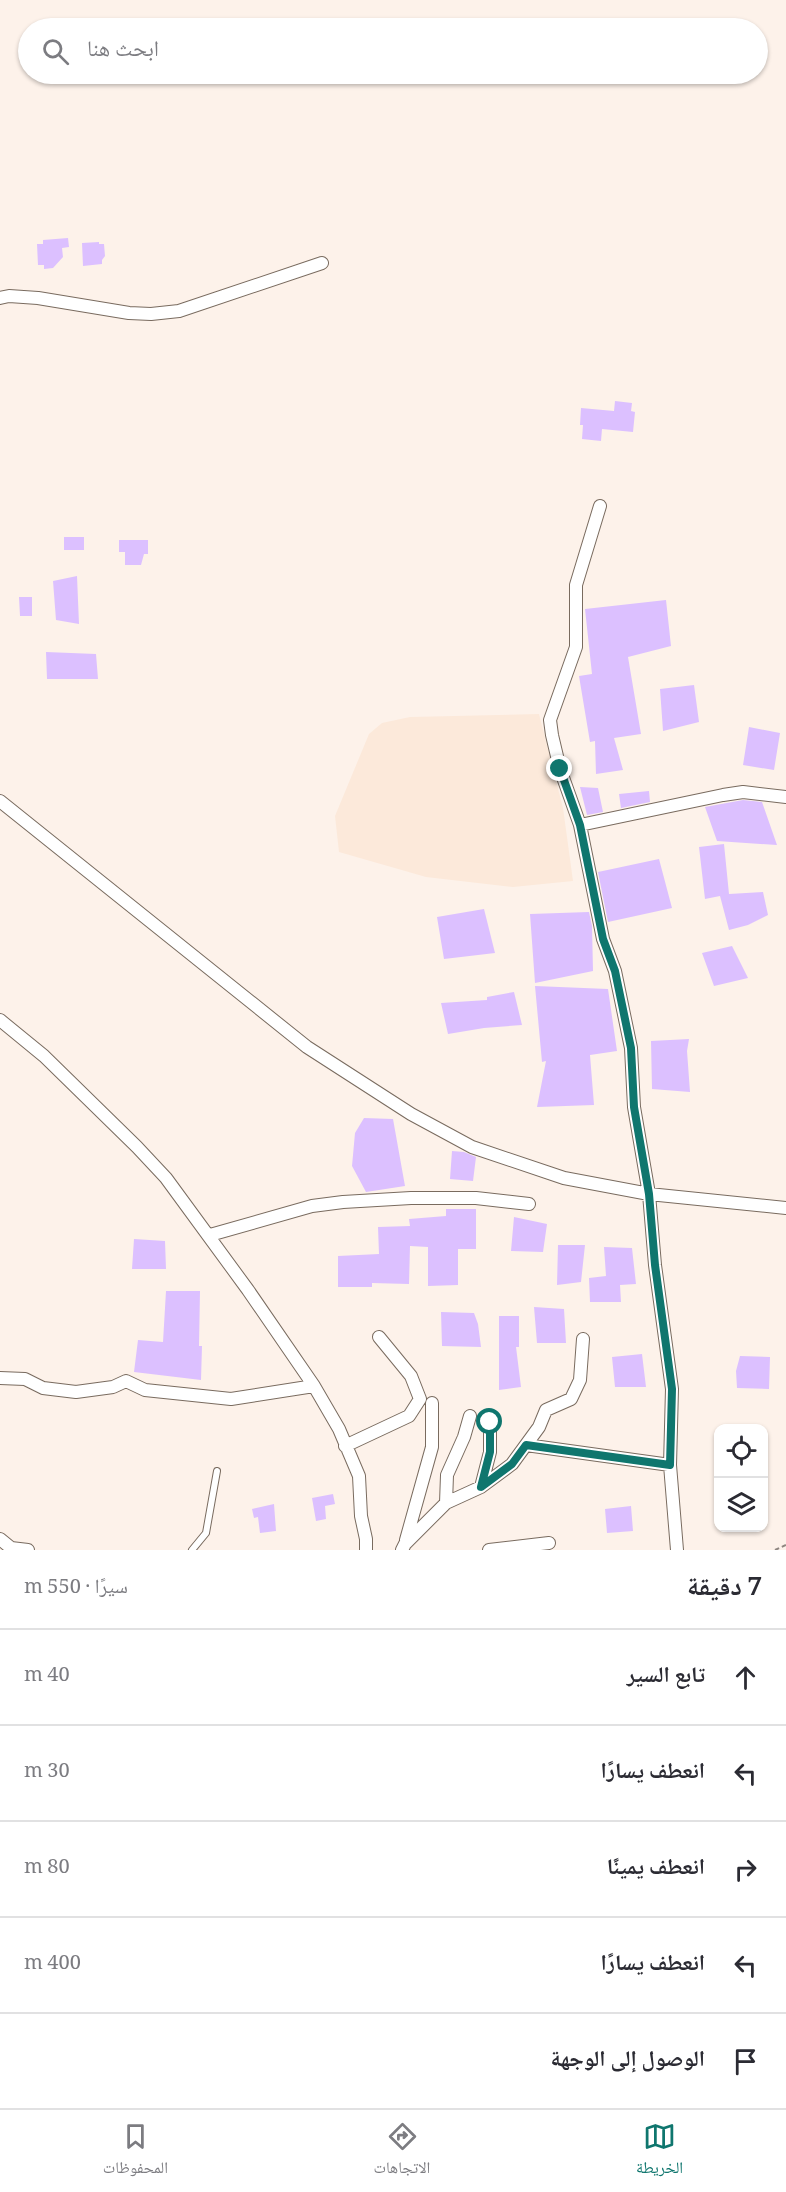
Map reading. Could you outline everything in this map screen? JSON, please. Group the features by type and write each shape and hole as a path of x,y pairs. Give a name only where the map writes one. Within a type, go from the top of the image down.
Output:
{"street":[{"path":"0,298 9,296 38,298 129,313 170,312 179,311 322,263"},
{"path":"600,506 576,585 576,647 550,720 560,769 580,825 603,939 615,971 631,1048 634,1107 649,1194 655,1265 672,1389 670,1465 677,1550"},
{"path":"580,825 743,792 786,797"},
{"path":"0,801 307,1047 411,1114 472,1147 564,1178 649,1194 786,1208"},
{"path":"0,1020 44,1056 138,1147 166,1178 210,1235 314,1386 339,1429 359,1476 360,1506 366,1550"},
{"path":"210,1235 312,1206 343,1202 411,1198 476,1198 529,1204"},
{"path":"345,1446 409,1416 420,1399 411,1376 379,1337"},
{"path":"403,1547 446,1503 481,1487 512,1464 539,1427 546,1410 571,1399 580,1380 584,1339"},
{"path":"0,1378 25,1379 43,1388 76,1392 113,1387 126,1381 145,1390 231,1399 314,1386"},
{"path":"403,1547 432,1447 432,1403"},
{"path":"446,1503 447,1475 464,1437 470,1416"},
{"path":"481,1487 490,1452 490,1422"},
{"path":"526,1445 670,1465"},
{"path":"0,1539 10,1548 28,1550"},
{"path":"489,1550 549,1543"}],"lane":[{"path":"192,1550 206,1533 216,1471"}],"path":[{"path":"775,1550 786,1545"}],"shaded area":[{"path":"539,714 563,808 573,881 513,887 426,877 339,852 335,816 369,734 382,723 410,717"}],"building":[{"path":"68,238 69,247 62,248 63,257 53,268 44,269 44,265 38,265 37,244 43,244 43,240"},
{"path":"99,242 99,244 104,244 105,256 102,264 83,266 82,243"},
{"path":"615,401 632,403 631,411 635,412 633,432 602,429 601,441 582,439 581,408 614,411"},
{"path":"64,537 84,537 84,550 64,550"},
{"path":"119,540 148,540 148,554 144,554 141,565 125,565 125,552 119,552"},
{"path":"77,576 79,624 56,620 53,581"},
{"path":"19,597 32,597 32,616 20,616"},
{"path":"666,600 671,646 628,657 641,734 614,738 623,770 596,774 595,741 590,742 579,676 592,674 585,609"},
{"path":"46,652 96,654 98,679 47,679"},
{"path":"694,685 699,722 663,731 660,689"},
{"path":"749,727 780,733 774,770 743,765"},
{"path":"580,787 598,788 603,812 587,815"},
{"path":"649,791 650,802 621,808 619,794"},
{"path":"743,800 762,802 777,845 717,841 705,807"},
{"path":"724,844 729,894 763,892 768,915 748,925 729,930 720,896 705,899 699,847"},
{"path":"659,859 672,908 608,922 598,872"},
{"path":"484,909 495,953 444,959 437,917"},
{"path":"589,912 592,926 593,971 535,983 530,914"},
{"path":"732,946 748,978 714,986 702,953"},
{"path":"535,986 608,989 617,1051 590,1055 594,1105 537,1107 546,1061 542,1062"},
{"path":"514,992 522,1025 448,1034 441,1003 487,1000 487,997"},
{"path":"689,1039 687,1051 690,1092 652,1089 651,1041"},
{"path":"364,1118 393,1119 405,1186 366,1192 352,1166 355,1133"},
{"path":"452,1151 464,1152 476,1157 473,1181 450,1179"},
{"path":"446,1209 476,1209 476,1249 458,1249 458,1285 428,1286 428,1247 410,1246 409,1284 372,1283 372,1287 338,1287 338,1256 379,1254 378,1227 410,1226 409,1219 446,1216"},
{"path":"514,1217 547,1224 543,1252 511,1251"},
{"path":"134,1239 165,1241 166,1269 132,1269"},
{"path":"558,1245 585,1245 581,1282 557,1285"},
{"path":"604,1247 632,1248 636,1284 620,1285 621,1302 590,1302 589,1278 606,1276"},
{"path":"166,1291 200,1291 201,1380 134,1372 138,1340 163,1342"},
{"path":"534,1307 564,1309 566,1343 537,1343"},
{"path":"441,1312 474,1313 481,1347 442,1346"},
{"path":"499,1316 519,1316 519,1347 516,1347 521,1387 499,1390"},
{"path":"642,1354 646,1387 615,1387 612,1357"},
{"path":"740,1356 770,1357 769,1389 737,1388 736,1371"},
{"path":"333,1494 335,1504 325,1506 326,1519 316,1521 312,1498"},
{"path":"274,1504 276,1531 260,1533 258,1517 254,1518 252,1509"},
{"path":"631,1506 633,1531 607,1533 605,1509"}],"route":[{"path":"490,1422 490,1452 481,1487 512,1464 526,1445 670,1465 672,1389 655,1265 649,1194 634,1107 631,1048 615,971 603,939 580,825 560,769"}]}
